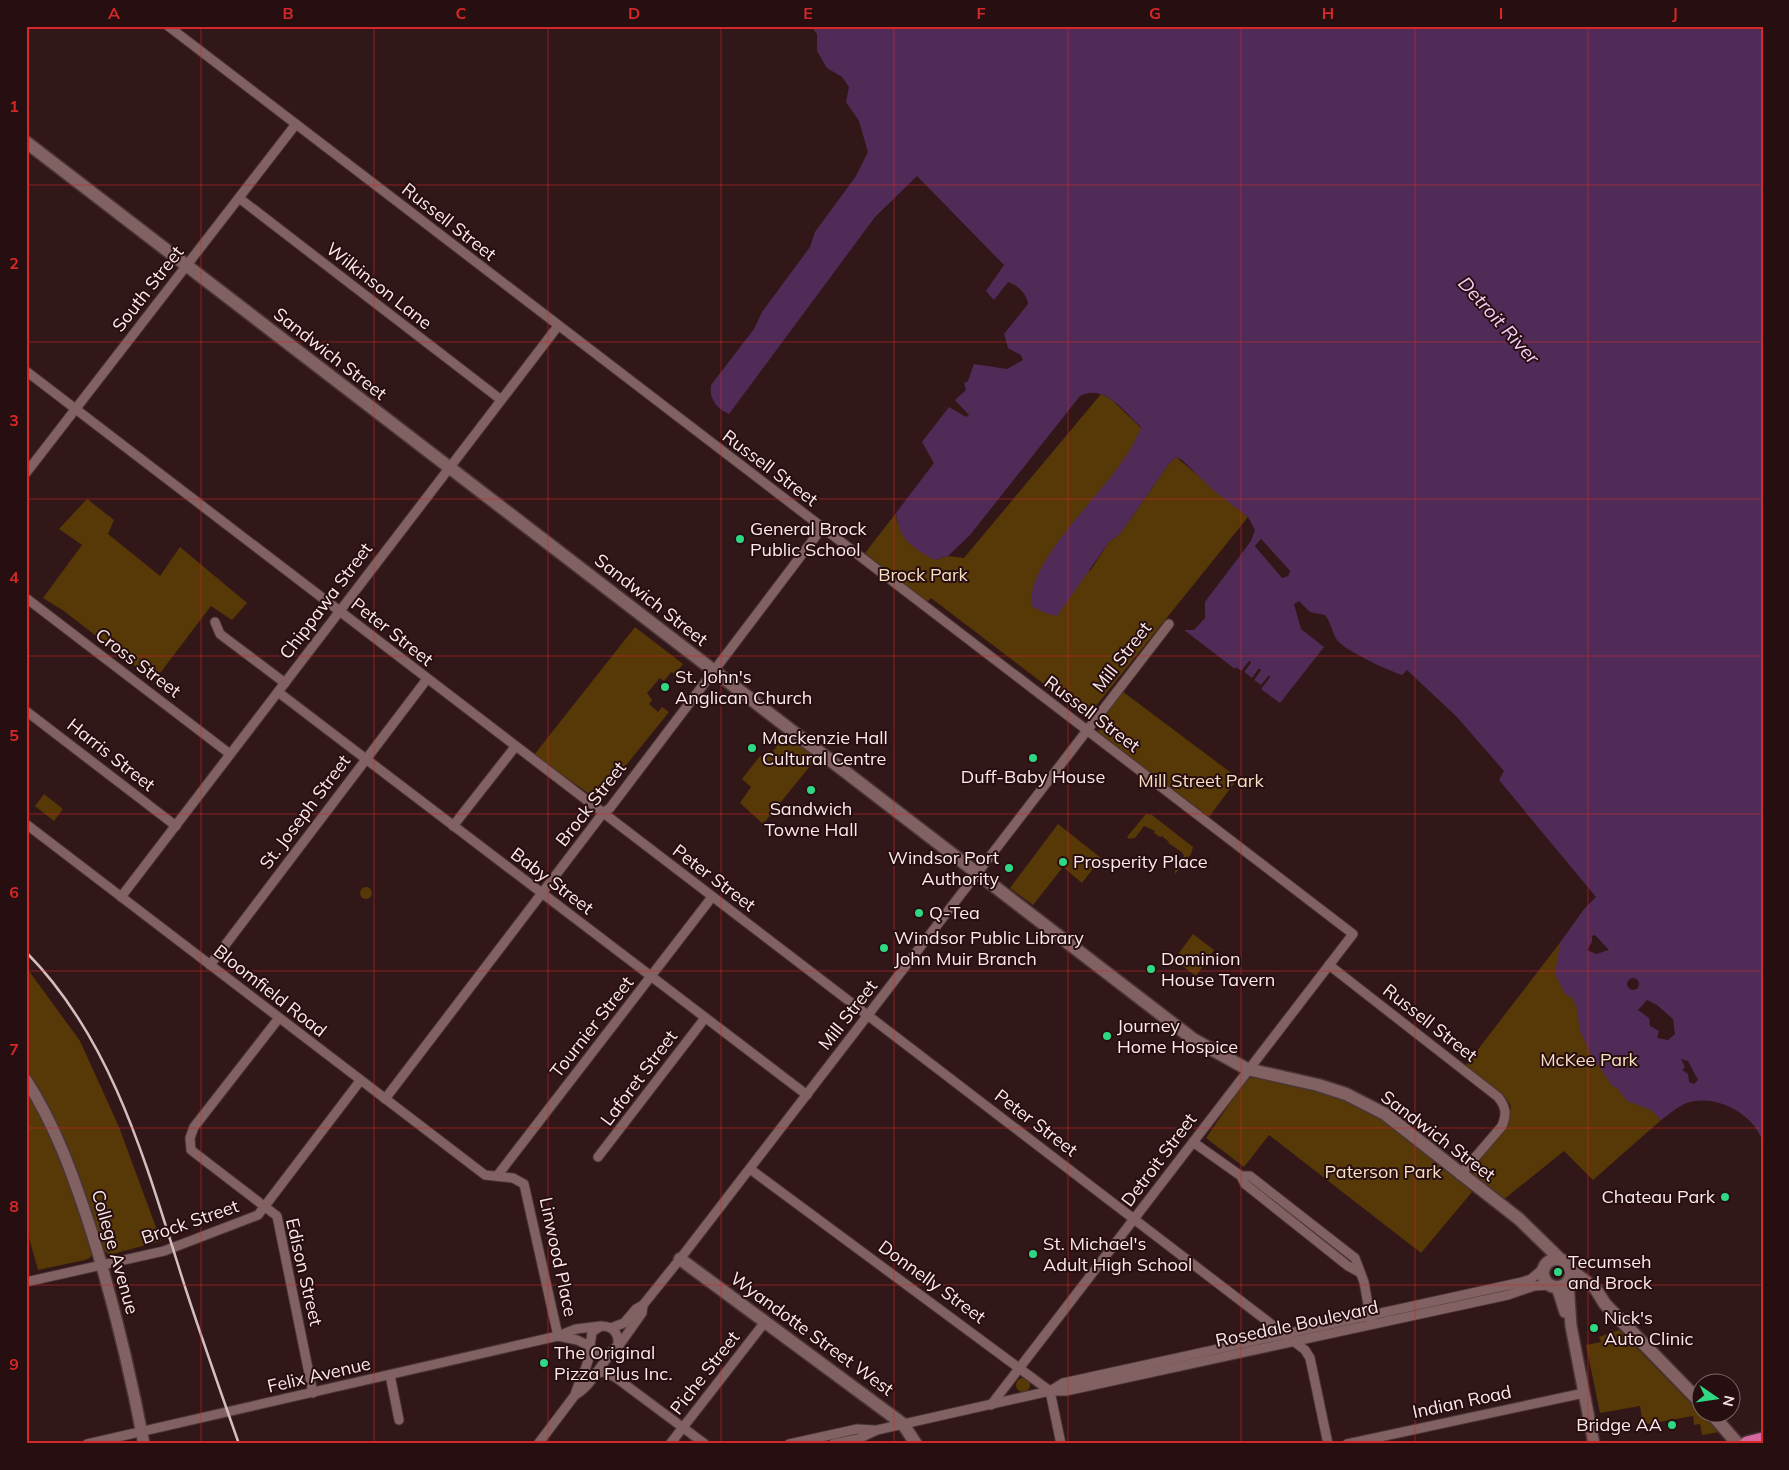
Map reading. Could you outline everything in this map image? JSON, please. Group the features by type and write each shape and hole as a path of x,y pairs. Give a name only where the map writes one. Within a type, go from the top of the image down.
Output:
{"highway":[{"path":"1747,1444 1763,1440"}],"main road":[{"name":"Sandwich Street","path":"26,142 1193,1039 1247,1069 1318,1085 1367,1104 1385,1114 1416,1137 1460,1175 1519,1219"},
{"path":"1519,1219 1559,1258 1567,1262 1562,1282"},
{"path":"1519,1219 1539,1248 1544,1268 1544,1278 1582,1286 1599,1296 1692,1394"},
{"path":"1544,1268 1550,1260 1559,1258"},
{"name":"Wyandotte Street West","path":"680,1259 903,1424 916,1444"},
{"path":"1719,1422 1738,1444"}],"street":[{"name":"Russell Street","path":"168,26 1353,934"},
{"name":"South Street","path":"26,473 296,124"},
{"name":"Wilkinson Lane","path":"239,198 500,399"},
{"name":"Chippawa Street","path":"121,897 500,399 558,326"},
{"name":"Peter Street","path":"26,371 1305,1350 1310,1358 1328,1444"},
{"name":"Brock Street","path":"385,1099 603,813 610,808 822,528"},
{"name":"Cross Street","path":"26,598 230,754"},
{"path":"215,622 220,634 285,683"},
{"name":"Mill Street","path":"611,1328 624,1323 636,1308 643,1305 680,1259 1169,624"},
{"name":"St. Joseph Street","path":"210,965 427,679"},
{"name":"Baby Street","path":"278,692 650,977 807,1094"},
{"name":"Harris Street","path":"26,711 176,826"},
{"path":"454,826 515,747"},
{"name":"Bloomfield Road","path":"26,824 485,1175 497,1176"},
{"name":"Tournier Street","path":"497,1176 712,897"},
{"name":"Detroit Street","path":"991,1405 1135,1219 1247,1069 1353,934"},
{"name":"Russell Street","path":"1329,965 1498,1097 1506,1111 1502,1126 1460,1175"},
{"name":"Edison Street","path":"279,1018 194,1127 190,1138 191,1150 278,1216 313,1392"},
{"name":"Laforet Street","path":"598,1157 705,1018"},
{"name":"College Avenue","path":"26,1080 42,1106 68,1163 103,1266 144,1444"},
{"name":"Brock Street","path":"26,1282 164,1251 258,1215 360,1081"},
{"path":"1193,1142 1241,1176 1250,1176 1355,1258 1364,1282 1370,1320"},
{"name":"Donnelly Street","path":"750,1169 1050,1391"},
{"name":"Linwood Place","path":"497,1176 513,1178 524,1184 558,1336"},
{"name":"Rosedale Boulevard","path":"833,1444 858,1439 877,1430 1050,1391 1066,1391 1294,1342 1370,1320 1522,1282 1531,1279 1544,1268"},
{"path":"1562,1282 1594,1444"},
{"name":"Rosedale Boulevard","path":"1050,1391 1063,1383 1285,1334 1508,1295 1534,1286 1562,1282"},
{"name":"Mill Street","path":"575,1396 584,1390 600,1364 614,1351 642,1312 643,1305"},
{"name":"Piche Street","path":"670,1444 765,1322"},
{"path":"614,1351 601,1355 591,1347 590,1335 601,1326 611,1328 618,1337 611,1366 615,1377"},
{"name":"Felix Avenue","path":"87,1444 558,1336 576,1329 601,1326"},
{"name":"Felix Avenue","path":"558,1336 577,1340 591,1347"},
{"name":"Mill Street","path":"538,1444 575,1396 588,1367 591,1347"},
{"path":"595,1373 604,1372 615,1377 705,1444"},
{"path":"390,1375 399,1420"},
{"path":"1050,1391 1061,1444"},
{"name":"Indian Road","path":"1347,1444 1584,1393"},
{"name":"Rosedale Boulevard","path":"789,1444 856,1429 877,1430"}],"green space":[{"name":"Brock Park","path":"1101,394 1111,399 1141,428 1129,453 1047,558 1090,571 1109,542 1120,534 1168,465 1176,457 1248,517 1087,717 931,598 927,602 865,553 896,513 897,522 935,560 948,556 964,558"},
{"path":"87,499 114,520 108,534 160,576 180,547 247,603 232,620 211,606 154,681 64,611 43,598 82,545 59,529"},
{"path":"635,627 683,664 675,674 671,672 664,681 660,678 647,693 652,700 649,704 658,712 662,707 669,712 598,800 534,755"},
{"name":"Mill Street Park","path":"1122,691 1238,778 1209,817 1099,733 1097,723"},
{"path":"784,736 792,738 811,753 815,760 763,824 740,803 751,787 742,779 760,756 763,757 768,750 772,753"},
{"path":"44,794 63,809 54,821 35,806"},
{"path":"1146,814 1152,815 1193,847 1191,854 1175,874 1175,868 1184,856 1182,852 1168,843 1162,836 1160,837 1154,833 1155,831 1144,826 1135,838 1129,839 1127,837"},
{"name":"Prosperity Place","path":"1058,824 1101,858 1082,883 1063,867 1033,905 1010,888"},
{"path":"364,887 368,887 372,893 368,899 364,899 360,895 360,891"},
{"name":"McKee Park","path":"1582,914 1702,1084 1593,1180 1564,1151 1503,1200 1474,1177 1472,1169 1506,1127 1511,1106 1505,1097 1466,1065"},
{"path":"1193,934 1214,950 1196,976 1174,960"},
{"path":"26,967 80,1041 119,1127 161,1241 109,1255 105,1251 88,1204 40,1091 26,1070"},
{"name":"Paterson Park","path":"1254,1077 1339,1098 1376,1115 1410,1139 1472,1192 1421,1253 1269,1135 1244,1167 1206,1138 1243,1084 1248,1078"},
{"path":"26,1088 64,1168 92,1252 90,1258 85,1260 38,1270 26,1227"},
{"path":"1619,1330 1692,1404 1692,1416 1643,1425 1640,1406 1600,1413 1586,1345 1601,1342 1599,1337"},
{"path":"1020,1378 1026,1378 1030,1385 1026,1392 1020,1392 1016,1388 1016,1382"},
{"path":"1694,1422 1709,1422 1719,1432 1702,1435 1700,1424 1694,1425"}],"water":[{"name":"Detroit River","path":"811,26 1763,26 1763,1143 1758,1132 1742,1114 1720,1103 1695,1101 1684,1104 1661,1120 1651,1110 1627,1101 1616,1087 1613,1087 1590,1053 1580,1031 1576,1005 1572,998 1565,994 1555,974 1560,943 1584,909 1596,897 1499,780 1504,771 1456,716 1407,670 1402,675 1358,655 1337,640 1325,615 1310,612 1299,601 1294,604 1301,629 1324,647 1280,703 1261,689 1269,676 1261,685 1254,680 1261,670 1259,669 1252,678 1244,672 1251,663 1250,661 1241,672 1184,630 1194,630 1205,618 1205,602 1251,541 1255,530 1248,517 1213,490 1182,460 1176,457 1168,465 1120,534 1109,542 1057,616 1045,613 1031,606 1034,585 1044,563 1059,540 1115,471 1130,449 1141,427 1114,401 1098,393 1080,396 970,535 948,556 935,560 908,542 900,530 896,513 934,463 922,442 949,407 966,417 969,415 955,400 966,390 964,383 968,381 974,364 1007,369 1023,360 1021,355 1008,348 1004,334 1028,304 1021,290 1008,282 994,300 986,291 1004,265 917,176 875,217 729,414 717,406 712,399 711,385 754,329 762,312 810,247 815,232 856,176 868,152 859,121 846,102 849,87 842,77 827,68 817,51 817,34","holes":["1261,539 1290,571 1288,576 1282,577 1255,546"]}],"pier":[{"path":"1261,539 1290,571 1288,576 1282,578 1255,546","holes":["1261,542 1287,572 1283,575 1258,546"]},
{"path":"1249,661 1251,662 1244,672 1252,678 1259,668 1261,670 1254,680 1261,685 1269,675 1270,677 1261,689 1235,669 1236,667 1241,671"},
{"path":"1595,935 1609,950 1596,954 1587,950 1592,942 1592,936"},
{"path":"1633,978 1639,984 1633,990 1627,984"},
{"path":"1647,1000 1657,1005 1673,1019 1675,1034 1668,1040 1657,1038 1659,1031 1650,1026 1649,1018 1638,1010"},
{"path":"1681,1059 1688,1061 1698,1080 1694,1084 1689,1082 1688,1074 1682,1070 1685,1067"}],"railway":[{"path":"26,952 57,988 84,1027 126,1111 158,1200 192,1309 239,1444"}],"place":[{"name":"General Brock Public School","path":"740,539"},
{"name":"St. John's Anglican Church","path":"665,687"},
{"name":"Mackenzie Hall Cultural Centre","path":"752,748"},
{"name":"Duff-Baby House","path":"1033,758"},
{"name":"Sandwich Towne Hall","path":"811,790"},
{"name":"Prosperity Place","path":"1063,862"},
{"name":"Windsor Port Authority","path":"1009,868"},
{"name":"Q-Tea","path":"919,913"},
{"name":"Windsor Public Library John Muir Branch","path":"884,948"},
{"name":"Dominion House Tavern","path":"1151,969"},
{"name":"Journey Home Hospice","path":"1107,1036"},
{"name":"Chateau Park","path":"1725,1197"},
{"name":"St. Michael's Adult High School","path":"1033,1254"},
{"name":"Tecumseh and Brock","path":"1558,1272"},
{"name":"Nick's Auto Clinic","path":"1594,1328"},
{"name":"The Original Pizza Plus Inc.","path":"544,1363"},
{"name":"Bridge AA","path":"1672,1425"}]}
